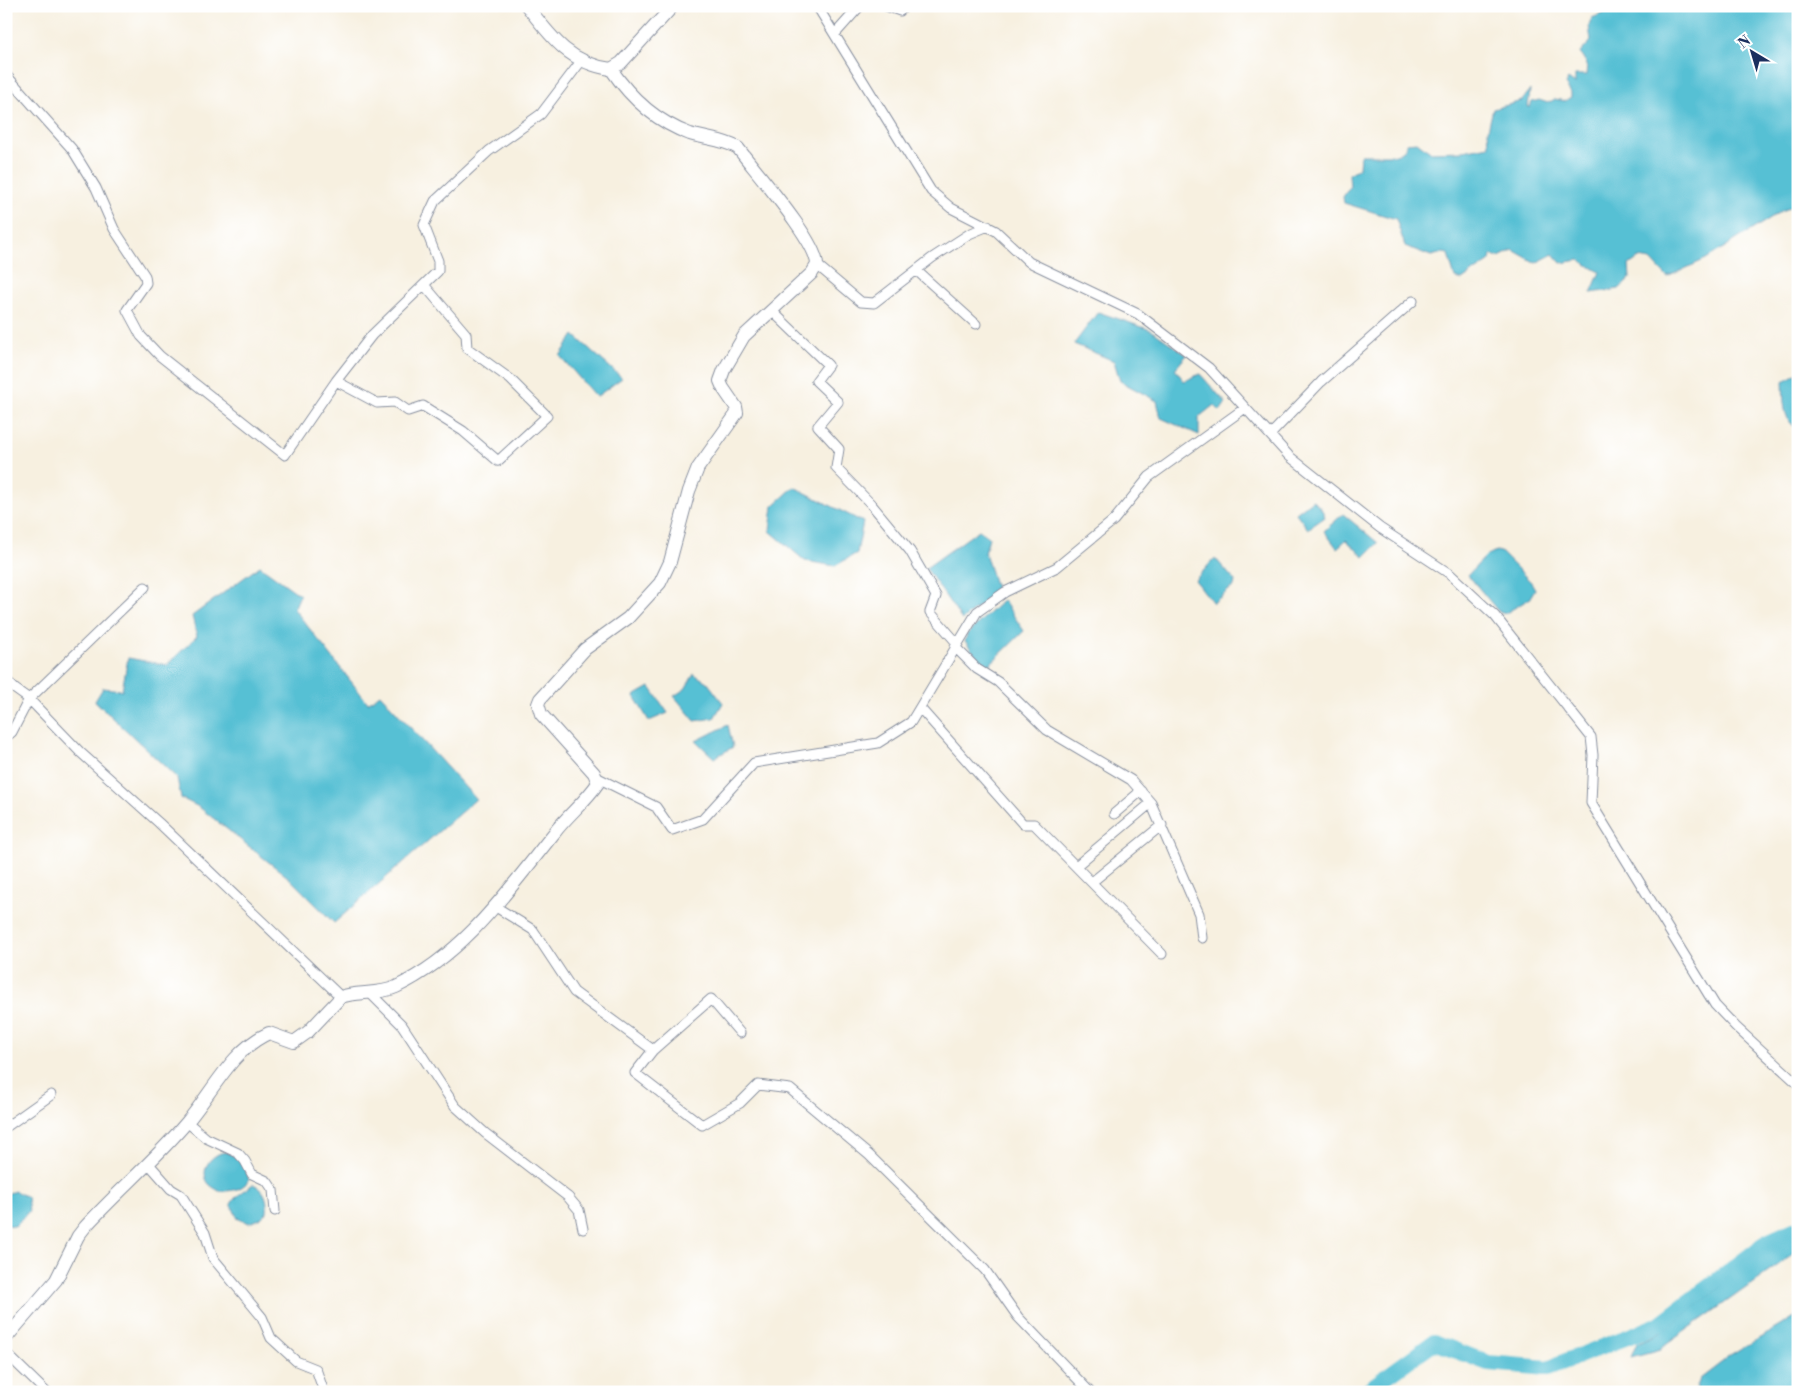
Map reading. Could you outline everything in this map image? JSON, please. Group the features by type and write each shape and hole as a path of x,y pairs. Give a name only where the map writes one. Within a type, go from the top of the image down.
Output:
{"street":[{"path":"527,6 564,50 582,60 610,68 635,99 654,114 690,133 729,143 738,148 784,205 815,252 817,265 812,273 744,336 724,370 720,381 722,388 736,407 737,413 698,468 689,491 666,574 628,618 585,649 540,699 538,704 540,714 598,778 656,807 672,830 703,819 754,763 878,743 911,722 977,612 1005,592 1057,567 1114,520 1149,477 1245,408"},
{"path":"610,68 621,63 674,6"},
{"path":"817,6 931,191 951,208 988,226 1029,262 1138,314 1209,368 1289,456 1380,528 1450,574 1495,616 1591,737 1593,755 1591,803 1715,1005 1798,1084"},
{"path":"835,34 860,6"},
{"path":"886,6 897,11 905,6"},
{"path":"6,75 72,148 96,188 114,229 145,276 146,284 127,310 141,336 160,356 285,455 336,381 372,335 399,307 425,286 438,271 438,261 424,225 435,201 489,151 541,114 582,60"},
{"path":"817,265 861,302 874,303 932,258 968,234 988,226"},
{"path":"916,271 976,324"},
{"path":"336,381 377,403 395,402 408,411 423,406 462,431 498,461 547,416 510,379 467,348 466,334 425,286"},
{"path":"1271,434 1321,382 1412,301"},
{"path":"771,310 828,365 816,381 838,402 818,426 839,449 836,468 871,504 910,551 936,596 930,612 977,669 998,682 1048,730 1131,780 1141,791 1151,803 1162,825 1199,914 1202,938"},
{"path":"6,737 12,732 29,699 145,587"},
{"path":"6,680 29,699 80,752 159,823 341,997"},
{"path":"920,708 1023,824 1034,824 1162,954"},
{"path":"6,1338 56,1280 81,1231 149,1164 187,1122 243,1050 258,1038 269,1033 294,1042 308,1032 341,997 371,994 396,987 452,951 496,906 571,812 595,787 598,778"},
{"path":"1114,814 1141,791"},
{"path":"1076,866 1151,803"},
{"path":"1092,882 1162,825"},
{"path":"496,906 533,930 574,992 653,1050"},
{"path":"371,994 402,1025 455,1106 485,1133 568,1197 579,1210 583,1229"},
{"path":"740,1033 711,999 653,1050 635,1073 702,1125 740,1102 758,1085 790,1089 869,1155 985,1270 1018,1317 1090,1392"},
{"path":"6,1127 51,1095"},
{"path":"187,1122 206,1138 238,1153 246,1160 252,1174 266,1181 272,1190 275,1211"},
{"path":"149,1164 171,1189 181,1194 205,1233 213,1258 262,1317 271,1338 296,1361 316,1369 324,1392"},
{"path":"6,1353 46,1392"}],"water":[{"path":"1605,6 1798,6 1798,206 1783,210 1706,259 1667,277 1651,260 1639,258 1629,265 1630,279 1619,289 1591,293 1600,272 1579,260 1561,263 1553,254 1536,263 1513,250 1499,257 1491,255 1490,261 1462,280 1455,278 1448,254 1443,253 1431,256 1405,246 1396,219 1344,203 1343,197 1350,187 1349,174 1359,168 1360,155 1397,155 1406,148 1406,143 1417,142 1430,152 1463,151 1489,146 1488,130 1493,109 1522,101 1530,90 1528,107 1530,107 1532,102 1539,100 1548,103 1555,99 1565,101 1571,97 1571,93 1565,84 1568,79 1575,84 1575,75 1586,75 1587,64 1580,53 1591,41 1589,26 1592,18 1607,12"},
{"path":"1098,312 1151,330 1187,355 1175,369 1184,381 1200,374 1226,403 1220,411 1214,405 1199,417 1199,435 1161,418 1157,401 1120,381 1114,361 1074,344"},
{"path":"574,335 622,378 596,397 560,356"},
{"path":"1798,373 1798,425 1794,426 1787,417 1783,381"},
{"path":"794,487 863,522 857,553 835,566 805,561 770,531 773,506"},
{"path":"1313,500 1322,510 1325,517 1308,529 1296,513"},
{"path":"1343,514 1378,543 1364,557 1346,540 1337,548 1324,531"},
{"path":"979,530 989,537 985,553 997,591 962,620 926,568"},
{"path":"1496,551 1501,552 1531,582 1535,589 1529,599 1506,613 1498,611 1468,575 1486,556"},
{"path":"1215,558 1235,581 1234,586 1213,603 1195,580"},
{"path":"260,566 300,595 294,609 368,703 380,694 476,799 334,923 289,878 199,807 181,798 177,778 95,701 103,688 122,690 128,658 167,665 197,636 192,616"},
{"path":"1003,600 1024,631 988,666 982,664 965,641 967,634"},
{"path":"694,674 707,682 723,703 714,718 695,721 674,696 685,689"},
{"path":"650,687 668,713 649,721 634,696"},
{"path":"728,725 733,747 714,758 696,741"},
{"path":"226,1152 241,1163 246,1170 249,1180 239,1188 219,1191 209,1184 205,1173 208,1163 216,1155"},
{"path":"253,1184 265,1195 267,1212 260,1219 249,1223 237,1217 231,1204 236,1197"},
{"path":"15,1191 27,1197 29,1211 15,1226 6,1225 6,1194"},
{"path":"1798,1229 1798,1251 1660,1349 1631,1357 1637,1343 1660,1333 1721,1287 1750,1257"},
{"path":"1798,1315 1798,1392 1695,1392 1700,1379 1730,1356"}],"waterway":[{"path":"1365,1392 1434,1342 1488,1363 1548,1368 1658,1325 1769,1241 1798,1228"}]}
